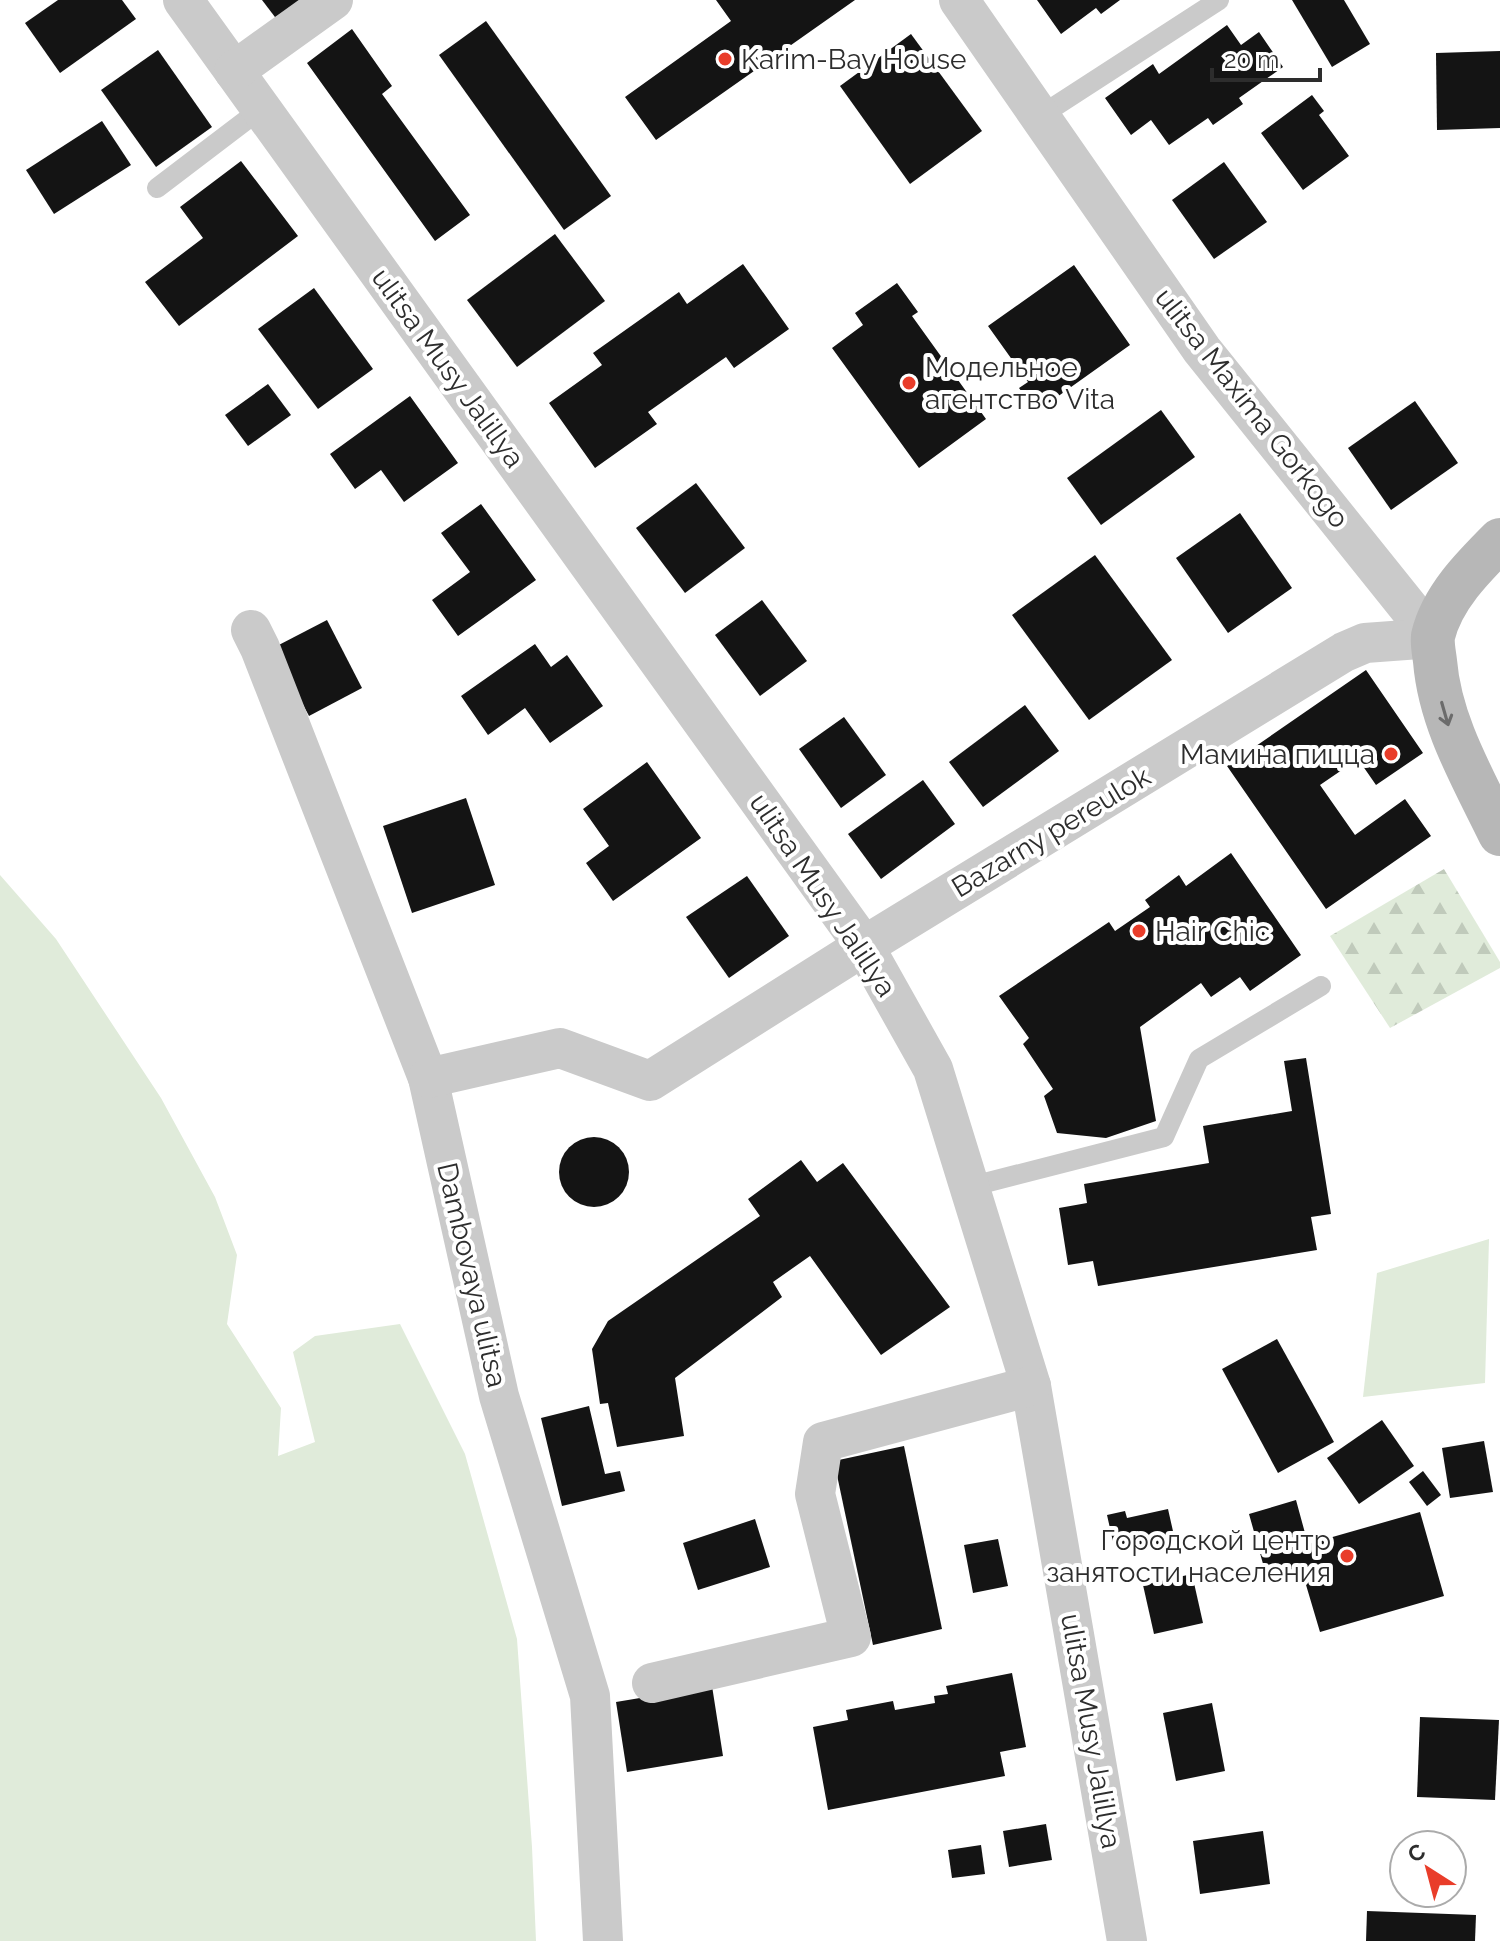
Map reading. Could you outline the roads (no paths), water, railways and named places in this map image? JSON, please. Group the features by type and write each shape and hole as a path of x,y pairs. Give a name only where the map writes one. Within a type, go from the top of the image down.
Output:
{"main road":[{"path":"1500,540 1455,591 1433,638 1437,685 1449,729 1500,834"}],"street":[{"name":"ulitsa Musy Jalillya","path":"183,0 864,946 933,1069 1031,1386 1127,1941"},
{"path":"234,71 333,0"},
{"name":"ulitsa Maxima Gorkogo","path":"959,0 1202,350 1433,638"},
{"name":"Dambovaya ulitsa","path":"251,630 428,1078 499,1396 590,1696 603,1941"},
{"name":"Bazarny pereulok","path":"428,1078 560,1048 650,1081 1344,652 1365,643 1433,638"},
{"path":"652,1683 851,1637 815,1494 823,1442 1031,1386"}],"lane":[{"path":"1040,116 1219,0"},
{"path":"157,188 261,109"},
{"path":"969,1187 1164,1137 1199,1059 1321,986"}],"place":[{"name":"Karim-Bay House","path":"725,59"},
{"name":"Модельное агентство Vita","path":"909,383"},
{"name":"Мамина пицца","path":"1391,754"},
{"name":"Hair Chic","path":"1139,931"},
{"name":"Городской центр занятости населения","path":"1347,1556"}]}
